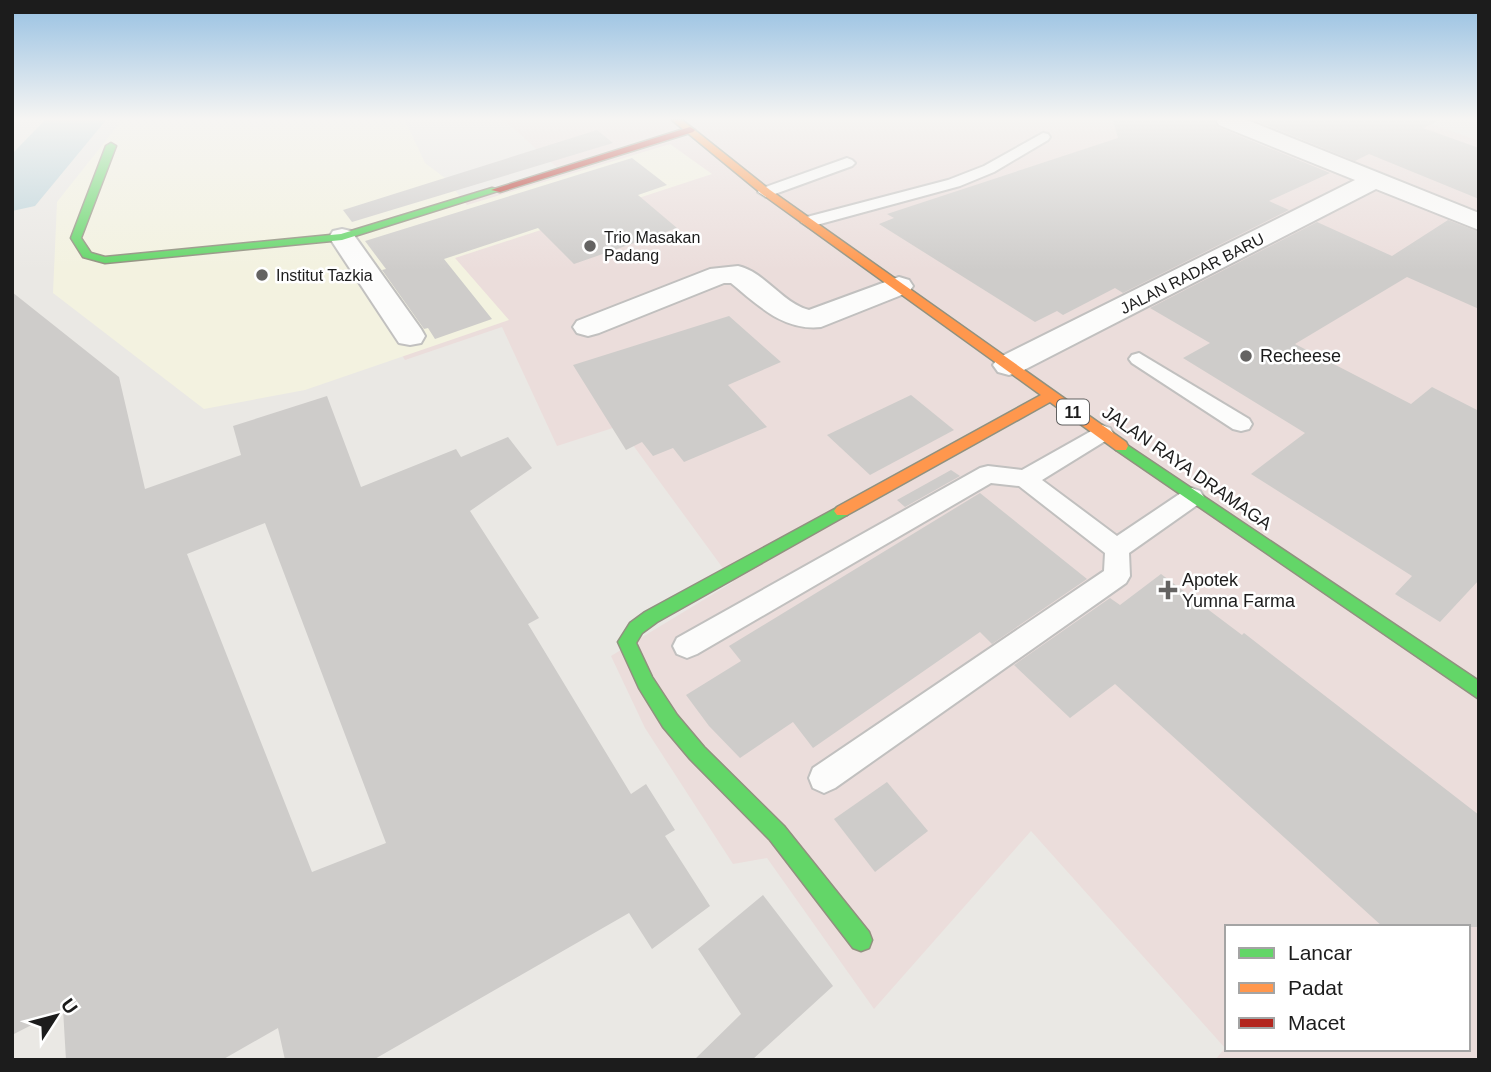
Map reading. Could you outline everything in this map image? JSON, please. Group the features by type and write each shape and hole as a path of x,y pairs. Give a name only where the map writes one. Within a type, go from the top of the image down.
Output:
{"main road":[{"path":"102,170 76,238 78,248 85,256 100,261 342,237 560,170"},
{"name":"JALAN RAYA DRAMAGA","path":"738,170 765,192 899,285 1192,497 1479,691"},
{"path":"860,940 777,833 697,753 670,721 645,682 627,642 629,636 639,626 684,598 1050,396"}],"street":[{"path":"1350,170 1479,222"},
{"name":"JALAN RADAR BARU","path":"1009,365 1375,180"},
{"path":"342,237 410,336"},
{"path":"588,327 720,275 738,274 779,307 809,319 821,318 899,285"}],"lane":[{"path":"765,192 827,170"},
{"path":"809,222 954,183 986,170"},
{"path":"1139,359 1241,424"},
{"path":"1025,479 1102,433"},
{"path":"687,646 988,474 1025,479 1117,549"},
{"path":"1117,549 1192,497"},
{"path":"824,778 1117,576 1117,549"}],"shaded area":[{"name":"Institut Tazkia","path":"82,170 434,170 445,178 467,205 583,170 706,170 712,174 455,258 509,320 305,390 204,409 53,293 57,202"},
{"path":"560,170 1479,170 1479,1060 1215,1060 1225,1048 1031,831 874,1009 767,858 733,864 645,728 611,656 733,582 619,426 557,446 502,327 405,360 329,244 563,173"}],"building":[{"path":"470,170 524,170 352,222 343,210"},
{"path":"593,170 648,170 667,185 638,195 677,228 574,264 538,228 444,259 492,319 435,339 428,328 424,329 365,241"},
{"path":"1021,170 1323,170 1330,173 1269,201 1289,210 1123,293 1115,288 1063,315 1057,311 1035,322 879,224 894,218 887,214"},
{"path":"1408,170 1479,170 1479,199"},
{"path":"1448,220 1479,232 1479,309 1407,277 1295,344 1411,404 1432,387 1479,411 1479,580 1440,622 1395,594 1412,576 1251,474 1305,433 1183,358 1210,343 1150,308 1317,222 1392,256"},
{"path":"12,292 119,377 145,489 241,455 233,426 327,396 361,487 456,449 461,457 508,437 532,468 470,511 539,618 528,624 631,794 646,784 675,830 665,836 710,906 652,949 629,913 373,1060 285,1060 278,1028 222,1060 66,1060 63,1009 12,1035","holes":["265,523 386,843 312,872 187,554"]},
{"path":"729,316 781,362 728,385 767,427 684,462 673,448 653,456 642,442 626,450 573,365"},
{"path":"911,395 954,430 870,475 827,435"},
{"path":"951,470 960,476 905,507 897,500"},
{"path":"980,493 1087,579 992,644 980,632 813,748 793,722 740,758 709,726 686,695 741,661 729,646"},
{"path":"1161,574 1242,635 1244,633 1479,815 1479,927 1381,925 1115,684 1070,718 1014,665 1110,598 1120,605"},
{"path":"887,782 928,831 875,872 834,819"},
{"path":"763,895 833,986 752,1060 694,1060 741,1014 698,949"}],"waterway":[{"path":"12,192 32,170"}],"traffic: fast":[{"path":"102,170 76,238 87,255 105,260 342,237 496,190"},
{"path":"1121,446 1479,691"},
{"path":"842,511 651,617 636,628 627,642 645,682 670,721 697,753 777,833 861,940"}],"traffic: slow":[{"path":"739,170 1121,446"},
{"path":"842,511 1050,396"}],"traffic: jam":[{"path":"496,190 561,170"}],"place":[{"name":"Trio Masakan Padang","path":"590,246"},
{"name":"Institut Tazkia","path":"262,275"},
{"name":"Recheese","path":"1246,356"},
{"name":"Apotek Yumna Farma","path":"1168,590"}]}
